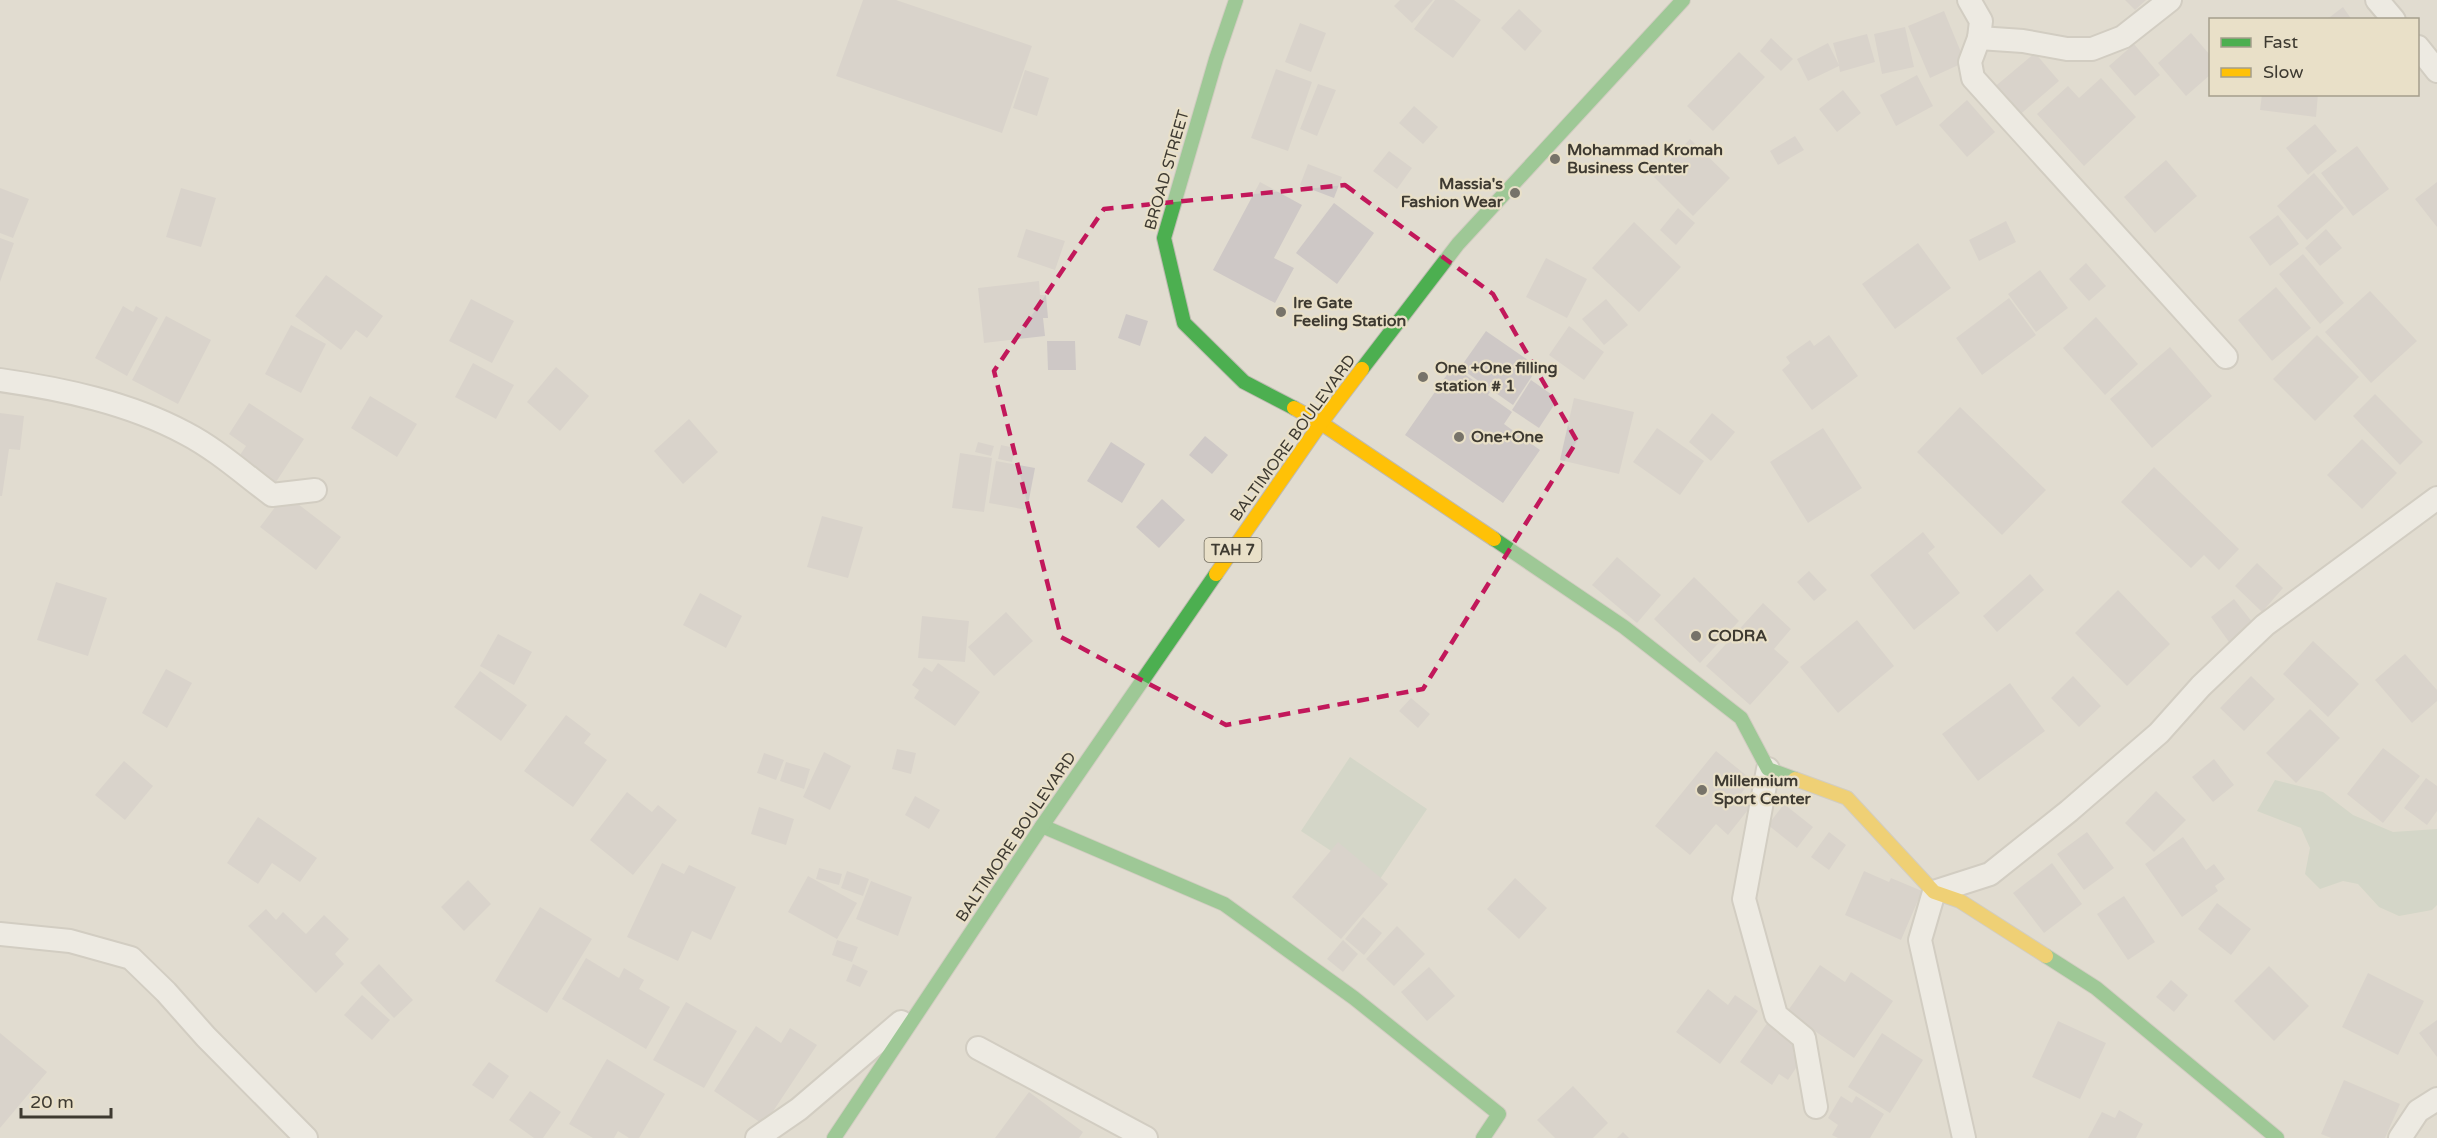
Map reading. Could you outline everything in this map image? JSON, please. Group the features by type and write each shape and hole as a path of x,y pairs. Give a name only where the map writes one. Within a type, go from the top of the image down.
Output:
{"main road":[{"name":"BROAD STREET","path":"1236,0 1216,59 1164,238 1184,323 1244,382 1321,423 1633,634 1741,718 1768,769"},
{"name":"BALTIMORE BOULEVARD","path":"834,1138 1042,826 1321,423 1458,244 1683,0"},
{"path":"1768,769 1847,798 1934,892 1960,901 2096,988 2277,1138"},
{"path":"1042,826 1224,904 1354,998 1499,1114 1483,1138"}],"street":[{"path":"1969,0 1981,21 1970,62 1973,78 2226,357"},
{"path":"1978,38 2023,40 2067,49 2091,49 2123,37 2170,0"},
{"path":"2377,0 2392,18"},
{"path":"2419,48 2437,71"},
{"path":"0,380 53,388 140,412 186,434 272,495 315,490"},
{"path":"1964,1138 1920,940 1934,892 1990,874 2069,811 2158,733 2201,686 2265,625 2437,498"},
{"path":"1768,769 1744,899 1776,1016 1804,1038 1816,1107"},
{"path":"0,934 70,940 130,958 166,992 206,1037 306,1138"},
{"path":"757,1138 799,1109 925,1001"},
{"path":"978,1048 1147,1137"},
{"path":"2400,1138 2418,1111 2437,1099"}],"highlighted area":[{"path":"1345,185 1493,294 1577,441 1423,689 1226,725 1061,637 994,371 1104,209"}],"green space":[{"path":"1350,757 1427,809 1378,882 1301,831"},
{"path":"2275,780 2323,792 2353,815 2393,832 2437,829 2437,905 2432,910 2399,916 2379,907 2358,884 2343,881 2320,889 2305,874 2310,848 2301,828 2257,811"}],"building":[{"path":"863,0 896,0 1032,46 1002,133 836,76"},
{"path":"1400,0 1433,0 1412,23 1394,6"},
{"path":"1435,0 1454,0 1481,20 1453,58 1414,29"},
{"path":"2125,0 2146,0 2135,10"},
{"path":"2343,7 2351,18 2329,18"},
{"path":"1519,9 1542,31 1525,51 1501,28"},
{"path":"1944,11 1965,62 1930,78 1908,26"},
{"path":"1300,23 1326,33 1311,72 1285,62"},
{"path":"1905,27 1914,67 1882,74 1874,34"},
{"path":"2191,33 2209,54 2209,76 2186,96 2158,63"},
{"path":"1867,34 1875,62 1840,72 1839,66 1808,81 1797,59 1828,43 1839,65 1833,43"},
{"path":"1771,38 1793,59 1781,71 1760,51"},
{"path":"2134,44 2160,75 2135,96 2109,66"},
{"path":"1739,52 1765,77 1713,131 1687,106"},
{"path":"2035,53 2059,81 2016,118 1992,89"},
{"path":"1276,69 1312,82 1288,151 1251,138"},
{"path":"1025,70 1049,78 1037,116 1013,108"},
{"path":"1917,75 1933,106 1896,126 1880,95"},
{"path":"2101,78 2136,117 2084,166 2037,114 2068,86 2079,98"},
{"path":"1318,84 1336,90 1317,136 1300,129"},
{"path":"1843,90 1861,113 1837,132 1819,109"},
{"path":"2262,96 2318,96 2316,117 2260,110"},
{"path":"1967,100 1995,132 1967,157 1939,125"},
{"path":"1414,106 1438,127 1423,144 1399,123"},
{"path":"2315,124 2337,151 2308,175 2286,148"},
{"path":"1795,136 1804,150 1778,165 1770,151"},
{"path":"1690,139 1730,178 1693,216 1654,177"},
{"path":"2357,146 2389,189 2353,216 2321,173"},
{"path":"1389,151 1412,168 1397,189 1373,171"},
{"path":"2166,160 2197,196 2155,233 2124,197"},
{"path":"1308,164 1342,177 1334,198 1300,185"},
{"path":"2314,173 2344,208 2307,240 2277,206"},
{"path":"1260,182 1302,205 1274,258 1294,268 1275,303 1213,270"},
{"path":"2437,182 2437,227 2415,199"},
{"path":"0,188 29,199 13,238 0,233"},
{"path":"181,188 216,198 201,247 166,237"},
{"path":"1334,203 1374,233 1337,284 1296,253"},
{"path":"1678,208 1695,223 1676,245 1660,230"},
{"path":"2278,215 2299,244 2270,266 2249,237"},
{"path":"2006,221 2016,242 1979,261 1969,240"},
{"path":"1634,222 1681,267 1639,312 1592,268"},
{"path":"1026,229 1065,241 1055,270 1017,257"},
{"path":"2326,229 2342,248 2320,266 2305,248"},
{"path":"0,238 14,243 0,282"},
{"path":"1918,243 1951,288 1895,329 1862,284"},
{"path":"2303,254 2344,303 2320,324 2279,274"},
{"path":"1546,258 1587,279 1567,318 1526,297"},
{"path":"2086,263 2106,286 2089,301 2069,279"},
{"path":"2040,270 2068,308 2036,332 2008,294"},
{"path":"326,275 383,316 367,338 356,330 341,350 295,316"},
{"path":"1039,281 1040,295 1046,295 1048,318 1043,318 1045,336 984,343 978,288"},
{"path":"2276,287 2311,328 2272,361 2238,320"},
{"path":"2370,291 2417,341 2371,383 2325,332"},
{"path":"2009,298 2036,335 1982,375 1956,338"},
{"path":"471,299 514,321 492,363 449,341"},
{"path":"1606,299 1628,325 1604,345 1582,319"},
{"path":"123,306 133,312 136,306 158,318 127,376 95,358"},
{"path":"1126,314 1148,321 1140,346 1118,338"},
{"path":"166,316 211,340 178,404 132,380"},
{"path":"2096,317 2138,364 2105,395 2063,348"},
{"path":"291,325 326,344 301,393 265,374"},
{"path":"1569,326 1604,352 1584,380 1549,355"},
{"path":"1486,331 1538,367 1513,405 1460,368"},
{"path":"1829,335 1858,376 1812,410 1782,370 1790,363 1786,357 1810,340 1814,346"},
{"path":"2317,335 2359,377 2315,421 2273,379"},
{"path":"1047,341 1075,341 1076,370 1048,370"},
{"path":"2170,347 2212,396 2152,448 2110,399"},
{"path":"473,363 514,385 496,419 455,397"},
{"path":"1453,366 1490,392 1488,395 1512,412 1504,424 1540,450 1503,503 1405,435"},
{"path":"556,367 589,396 560,431 527,402"},
{"path":"1531,380 1558,399 1539,428 1512,410"},
{"path":"2375,394 2423,442 2400,465 2353,416"},
{"path":"370,396 417,424 397,457 351,428"},
{"path":"1574,398 1634,412 1619,474 1560,460"},
{"path":"249,403 304,439 276,482 238,458 246,446 229,434"},
{"path":"1960,407 2046,490 2002,535 1917,452"},
{"path":"0,413 24,416 20,450 9,449 2,496 0,496"},
{"path":"1712,413 1735,432 1711,461 1689,442"},
{"path":"689,419 718,452 683,484 654,451"},
{"path":"1657,428 1704,461 1680,495 1633,462"},
{"path":"1823,428 1862,488 1808,523 1770,462"},
{"path":"1205,436 1228,455 1212,474 1189,455"},
{"path":"2362,439 2397,473 2362,509 2327,475"},
{"path":"978,442 994,446 991,456 975,452"},
{"path":"1111,442 1145,464 1122,503 1087,481"},
{"path":"1001,445 1015,448 1012,462 998,459"},
{"path":"960,453 992,458 984,512 952,508"},
{"path":"996,461 1035,468 1027,510 989,503"},
{"path":"2154,467 2239,549 2219,570 2204,555 2191,568 2121,502"},
{"path":"285,494 341,537 316,570 260,527"},
{"path":"1162,499 1185,520 1159,548 1136,527"},
{"path":"822,516 863,527 848,578 807,567"},
{"path":"1923,532 1935,547 1928,553 1960,593 1914,630 1870,575"},
{"path":"1617,557 1661,595 1637,623 1592,585"},
{"path":"2257,563 2283,588 2262,612 2235,586"},
{"path":"1809,571 1827,590 1814,601 1797,582"},
{"path":"2030,574 2044,590 1997,632 1983,616"},
{"path":"1694,577 1739,621 1700,663 1654,619"},
{"path":"56,582 107,598 88,656 37,640"},
{"path":"2118,590 2170,644 2127,686 2075,633"},
{"path":"700,593 742,616 726,648 683,625"},
{"path":"2234,599 2253,623 2229,642 2211,617"},
{"path":"1763,603 1791,629 1774,649 1789,662 1750,705 1706,666"},
{"path":"1006,612 1033,641 994,676 968,647"},
{"path":"922,616 969,621 965,662 918,658"},
{"path":"1857,620 1894,666 1838,713 1800,667"},
{"path":"498,634 532,652 514,685 480,666"},
{"path":"2313,641 2359,684 2328,717 2283,674"},
{"path":"2405,654 2437,690 2437,701 2412,723 2375,680"},
{"path":"938,663 980,692 955,726 914,698 919,690 912,685 924,667 932,672"},
{"path":"166,669 192,683 167,728 142,713"},
{"path":"480,671 527,705 501,741 454,707"},
{"path":"2073,676 2101,706 2079,727 2051,698"},
{"path":"2251,676 2275,699 2244,731 2220,708"},
{"path":"2010,683 2045,731 1978,781 1942,734"},
{"path":"1411,698 1430,714 1418,728 1399,711"},
{"path":"2310,709 2340,738 2296,783 2266,753"},
{"path":"566,715 591,734 584,743 607,760 573,807 524,771"},
{"path":"2383,748 2420,776 2383,823 2347,794"},
{"path":"897,749 916,753 911,774 892,769"},
{"path":"1716,751 1752,780 1739,796 1751,806 1728,835 1716,824 1690,855 1655,826"},
{"path":"824,752 851,766 830,810 803,797"},
{"path":"764,753 784,760 776,780 757,773"},
{"path":"2214,759 2234,785 2213,802 2192,777"},
{"path":"124,761 153,786 125,820 95,795"},
{"path":"786,762 810,769 804,789 780,781"},
{"path":"2426,778 2437,786 2437,811 2427,825 2404,808"},
{"path":"2156,791 2186,820 2154,852 2125,823"},
{"path":"627,792 652,812 658,805 677,820 633,875 590,840"},
{"path":"915,796 940,810 929,829 905,815"},
{"path":"1784,804 1813,827 1797,848 1768,825"},
{"path":"759,807 794,819 786,845 751,834"},
{"path":"258,817 317,858 300,882 272,863 258,884 227,863"},
{"path":"1829,832 1846,845 1829,870 1811,857"},
{"path":"2087,832 2114,868 2084,890 2057,854"},
{"path":"2183,837 2206,870 2214,864 2225,879 2215,886 2218,891 2182,917 2145,864"},
{"path":"1338,842 1388,884 1341,939 1292,897"},
{"path":"662,863 684,874 689,865 736,887 711,940 692,931 678,961 627,937"},
{"path":"2052,863 2082,904 2044,933 2013,893"},
{"path":"819,868 842,874 839,885 816,879"},
{"path":"847,871 869,879 863,896 841,888"},
{"path":"1864,871 1889,882 1891,878 1922,891 1901,940 1845,915"},
{"path":"808,876 857,903 837,939 788,912"},
{"path":"1515,878 1547,908 1519,939 1487,909"},
{"path":"468,880 491,904 464,931 441,907"},
{"path":"871,881 912,897 898,936 856,919"},
{"path":"2124,896 2155,942 2128,960 2097,914"},
{"path":"2217,903 2251,929 2231,955 2198,929"},
{"path":"540,907 592,939 547,1013 495,981"},
{"path":"266,909 276,920 283,912 306,934 324,915 349,939 335,954 344,964 316,993 248,926"},
{"path":"1363,917 1382,933 1364,955 1345,939"},
{"path":"1397,926 1425,954 1394,986 1366,959"},
{"path":"837,940 858,947 852,962 832,955"},
{"path":"1343,940 1358,954 1343,972 1327,959"},
{"path":"586,958 619,978 624,968 644,980 639,989 670,1007 646,1049 562,999"},
{"path":"379,964 413,1000 394,1018 360,983"},
{"path":"853,964 868,971 860,987 846,981"},
{"path":"1820,965 1845,982 1851,972 1893,1001 1854,1058 1787,1012"},
{"path":"2269,966 2309,1006 2274,1041 2234,1001"},
{"path":"1429,967 1455,996 1427,1021 1401,992"},
{"path":"2368,973 2424,1001 2398,1055 2342,1027"},
{"path":"2171,980 2188,995 2174,1012 2156,997"},
{"path":"1708,989 1728,1005 1735,995 1758,1011 1720,1064 1676,1032"},
{"path":"362,995 390,1020 372,1040 344,1015"},
{"path":"686,1002 737,1031 704,1088 653,1060"},
{"path":"2437,1020 2437,1057 2419,1033"},
{"path":"2058,1021 2106,1043 2080,1099 2032,1077"},
{"path":"1768,1022 1799,1045 1793,1053 1802,1059 1788,1080 1779,1074 1772,1085 1740,1062"},
{"path":"756,1026 781,1043 790,1028 817,1045 764,1125 714,1091"},
{"path":"0,1033 47,1072 0,1128"},
{"path":"1882,1033 1923,1060 1890,1113 1848,1087"},
{"path":"607,1059 665,1094 639,1138 629,1138 618,1131 614,1138 593,1138 569,1124"},
{"path":"489,1062 509,1076 493,1099 472,1085"},
{"path":"2344,1080 2400,1104 2385,1138 2331,1138 2321,1134"},
{"path":"1573,1086 1608,1123 1593,1138 1555,1138 1537,1120"},
{"path":"530,1091 561,1112 543,1138 534,1138 509,1120"},
{"path":"1029,1092 1083,1132 1079,1138 995,1138"},
{"path":"1841,1096 1852,1103 1856,1096 1884,1114 1870,1138 1838,1138 1832,1135 1838,1125 1828,1118"},
{"path":"2119,1110 2143,1124 2136,1138 2088,1138 2102,1112 2115,1118"},
{"path":"1623,1132 1629,1138 1617,1138"}],"traffic: fast":[{"path":"1236,0 1216,59 1164,238 1184,323 1244,382 1294,408"},
{"path":"1362,369 1458,244 1683,0"},
{"path":"1494,539 1624,627 1741,718 1768,769 1795,779"},
{"path":"834,1138 1042,826 1216,574"},
{"path":"1042,826 1224,904 1354,998 1499,1114 1483,1138"},
{"path":"2046,956 2096,988 2277,1138"}],"traffic: slow":[{"path":"1216,574 1321,423 1362,369"},
{"path":"1294,408 1321,423 1494,539"},
{"path":"1795,779 1847,798 1934,892 1960,901 2046,956"}],"place":[{"name":"Mohammad Kromah Business Center","path":"1555,159"},
{"name":"Massia's Fashion Wear","path":"1515,193"},
{"name":"Ire Gate Feeling Station","path":"1281,312"},
{"name":"One +One filling station # 1","path":"1423,377"},
{"name":"One+One","path":"1459,437"},
{"name":"CODRA","path":"1696,636"},
{"name":"Millennium Sport Center","path":"1702,790"}]}
